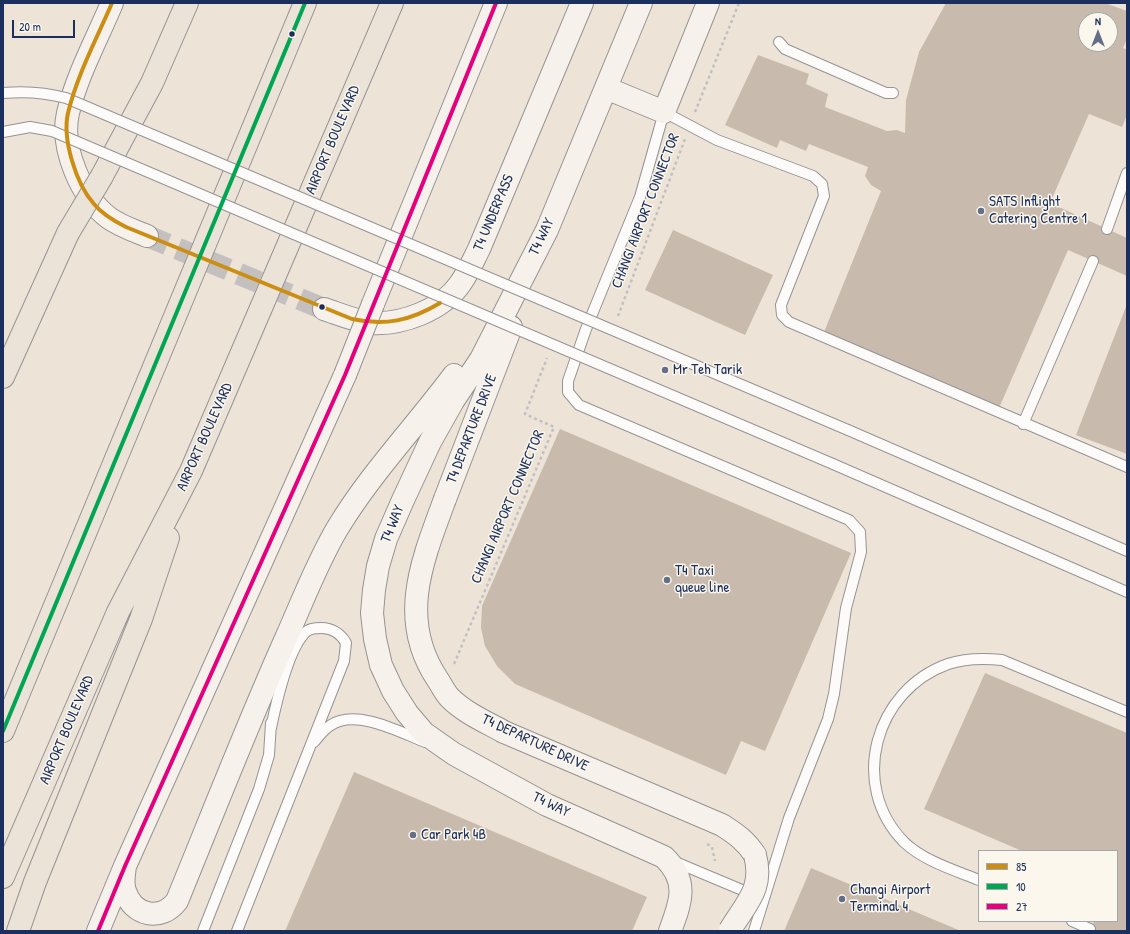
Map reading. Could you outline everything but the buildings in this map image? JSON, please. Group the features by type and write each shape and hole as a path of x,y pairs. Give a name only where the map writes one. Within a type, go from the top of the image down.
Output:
{"highway":[{"path":"3,377 68,234 102,176 152,83 187,3"},
{"path":"3,730 305,3"},
{"name":"AIRPORT BOULEVARD","path":"5,872 118,612 191,471 392,3"},
{"path":"18,931 35,882 141,619 191,471"}],"main road":[{"path":"112,3 80,79 68,114 67,130 70,155 78,178 93,204 110,218 148,236"},
{"path":"98,931 125,866 345,375 496,3"},
{"name":"T4 UNDERPASS","path":"324,309 371,323 392,322 429,310 446,299 460,284 479,249 582,3"},
{"name":"T4 WAY","path":"641,3 547,230 508,303 481,359 453,401 426,449 386,539 374,590 372,613 375,639 381,665 393,692 407,713 424,733 454,754 547,805 664,857 674,866 680,880 681,894 678,910 670,931"},
{"path":"606,88 664,112 708,3"},
{"name":"T4 DEPARTURE DRIVE","path":"547,230 427,548 419,578 415,603 416,626 422,651 430,668 450,697 465,710 504,732 722,825 738,834 747,843 755,855 758,868 756,886 752,897 730,930"},
{"path":"125,866 124,890 133,906 151,914 162,914 171,910 177,901 274,663 315,572 337,530 361,491 425,414 508,303"}],"lane":[{"path":"779,42 784,49 810,61 886,93 893,93"},
{"path":"3,93 23,91 46,93 66,98 848,430 1127,551"},
{"path":"754,931 765,900 789,818 828,719 834,694 846,608 861,552 861,540 860,532 849,520 579,405 568,392 568,381 586,329 640,196 664,112 717,140 813,176 822,184 824,196 781,305 782,315 789,322 1023,424 1127,467"},
{"path":"3,132 30,127 58,133 833,464 1127,592"},
{"path":"1107,229 1127,173"},
{"path":"1023,424 1093,261"},
{"path":"237,931 344,661 346,643 342,635 326,628 314,628 308,631 299,641 278,696 271,728"},
{"path":"978,880 918,854 892,827 884,811 874,776 875,751 884,722 892,706 904,692 917,680 949,664 966,659 984,658 1002,660 1127,712"},
{"path":"203,931 259,789 269,755 274,663"},
{"path":"307,752 322,733 332,724 346,720 363,720 380,724 454,754"},
{"path":"664,857 765,900"},
{"path":"1074,922 1090,929"}],"path":[{"name":"CHANGI AIRPORT CONNECTOR","path":"618,317 690,126 739,3"},
{"name":"CHANGI AIRPORT CONNECTOR","path":"451,669 554,427 525,414 548,356"},
{"path":"705,843 712,847 715,860 709,876"}],"tunnel":[{"path":"147,236 324,309"}],"transit line":[{"name":"85","path":"112,3 77,85 68,113 67,124 69,148 76,173 87,195 101,211 126,227 352,319 386,322 408,318 440,303"},
{"name":"10","path":"3,731 305,3"},
{"name":"27","path":"98,931 125,866 345,375 496,3"}],"place":[{"name":"SATS Inflight Catering Centre 1","path":"981,211"},
{"name":"Mr Teh Tarik","path":"665,370"},
{"name":"T4 Taxi queue line","path":"667,580"},
{"name":"Car Park 4B","path":"413,835"},
{"name":"Changi Airport Terminal 4","path":"842,899"}]}
